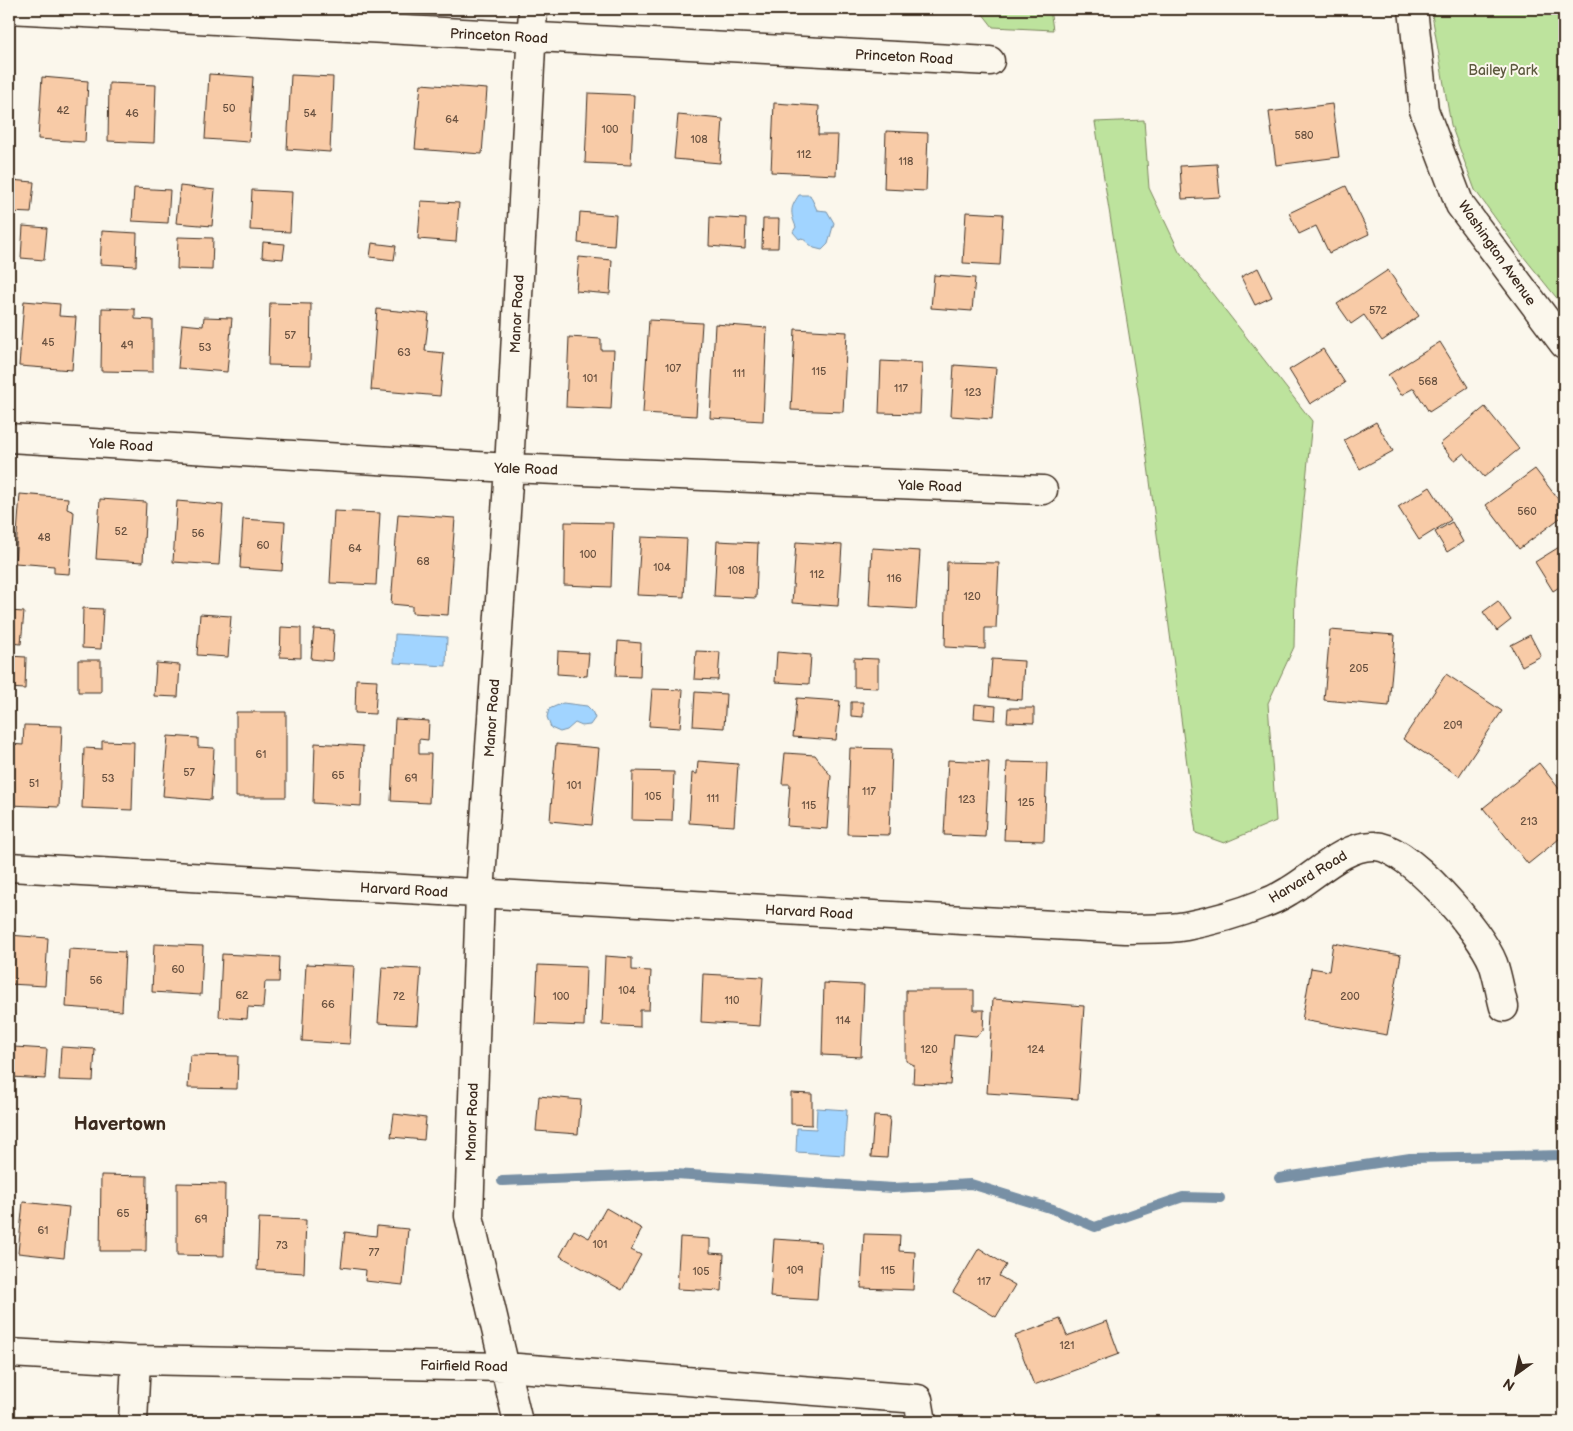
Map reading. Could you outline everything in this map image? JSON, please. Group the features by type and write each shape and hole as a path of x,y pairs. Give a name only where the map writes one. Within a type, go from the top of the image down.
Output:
{"street":[{"name":"Princeton Road","path":"9,9 990,61"},
{"name":"Manor Road","path":"518,1422 469,1216 480,894 509,468 533,9"},
{"name":"Washington Avenue","path":"1413,9 1424,110 1460,205 1564,344"},
{"name":"Yale Road","path":"9,438 509,468 1043,490"},
{"name":"Harvard Road","path":"9,867 1125,929 1184,926 1238,913 1263,904 1289,891 1340,857 1357,849 1375,846 1390,850 1406,859 1426,876 1475,934 1493,963 1504,1007"},
{"name":"Fairfield Road","path":"9,1353 136,1360 506,1367 920,1410"},
{"path":"133,1422 136,1360"}],"green space":[{"path":"979,9 1050,9 1053,30 993,27"},
{"name":"Bailey Park","path":"1431,9 1564,9 1564,307 1519,251 1475,190 1451,125"},
{"path":"1144,120 1149,188 1179,251 1312,421 1295,589 1294,647 1268,703 1276,821 1224,843 1196,833 1139,397 1095,122"}],"water":[{"path":"799,195 810,195 817,210 827,211 834,223 828,244 822,250 814,248 802,238 799,239 793,232 796,227 792,210"},
{"path":"395,634 447,637 446,666 394,663"},
{"path":"563,703 587,706 595,718 590,725 582,726 575,723 567,730 560,732 551,728 547,717 549,709"},
{"path":"817,1108 847,1110 844,1155 796,1152 797,1128 816,1129"}],"building":[{"path":"209,74 253,77 249,142 205,139"},
{"path":"291,75 333,77 330,152 287,149"},
{"path":"42,77 88,81 85,142 38,139"},
{"path":"109,83 156,85 154,143 108,141"},
{"path":"421,84 487,89 482,154 415,149"},
{"path":"588,93 634,95 631,165 585,163"},
{"path":"774,103 819,106 818,135 838,135 836,175 771,172"},
{"path":"1332,104 1339,157 1276,165 1269,112"},
{"path":"678,115 723,119 720,163 674,159"},
{"path":"886,131 928,133 926,191 884,189"},
{"path":"1217,164 1220,197 1182,199 1180,166"},
{"path":"10,180 34,182 31,213 9,212"},
{"path":"180,186 215,190 212,226 176,223"},
{"path":"1346,186 1369,234 1329,253 1316,226 1299,234 1289,213"},
{"path":"134,188 170,190 168,223 132,221"},
{"path":"252,190 292,192 290,232 250,230"},
{"path":"421,201 459,203 456,242 418,239"},
{"path":"580,212 616,215 614,246 578,243"},
{"path":"966,212 1003,214 1000,265 963,263"},
{"path":"710,217 746,219 745,249 709,246"},
{"path":"763,219 779,219 778,248 762,248"},
{"path":"23,226 47,228 44,260 21,258"},
{"path":"102,231 137,233 136,266 100,264"},
{"path":"178,237 213,238 212,270 177,269"},
{"path":"263,242 285,244 283,259 262,257"},
{"path":"372,243 396,246 394,260 370,257"},
{"path":"579,257 612,260 610,294 576,291"},
{"path":"1258,268 1272,297 1255,305 1241,277"},
{"path":"1388,270 1419,316 1382,341 1364,315 1351,324 1337,304"},
{"path":"934,275 975,278 972,311 931,308"},
{"path":"24,301 60,304 59,316 76,317 72,370 19,366"},
{"path":"270,303 311,304 310,366 268,365"},
{"path":"102,308 135,309 135,319 153,320 153,372 101,371"},
{"path":"377,309 429,314 425,351 444,353 440,396 371,390"},
{"path":"204,317 232,318 227,372 178,368 182,324 203,326"},
{"path":"649,320 702,323 696,416 643,413"},
{"path":"715,324 767,328 763,421 710,418"},
{"path":"795,329 847,332 843,412 791,410"},
{"path":"569,337 601,339 601,350 614,350 611,409 566,407"},
{"path":"1440,342 1468,387 1429,412 1414,388 1401,395 1388,375"},
{"path":"1323,349 1345,383 1310,404 1289,370"},
{"path":"881,361 922,363 920,414 879,413"},
{"path":"954,365 996,368 992,419 951,416"},
{"path":"1485,407 1519,449 1484,477 1464,453 1454,461 1440,444"},
{"path":"1376,422 1393,451 1360,469 1344,440"},
{"path":"1535,469 1564,507 1564,515 1519,549 1486,505"},
{"path":"1430,487 1451,520 1419,540 1398,507"},
{"path":"20,494 68,498 67,509 74,512 69,574 54,573 54,566 15,563"},
{"path":"100,499 146,502 143,562 96,559"},
{"path":"177,501 223,505 219,565 173,562"},
{"path":"334,511 380,513 376,585 330,583"},
{"path":"398,514 455,518 448,615 412,613 412,606 391,604"},
{"path":"243,519 285,522 282,571 240,568"},
{"path":"565,522 613,523 611,587 564,585"},
{"path":"1452,522 1463,542 1447,552 1435,532"},
{"path":"641,537 687,539 684,597 637,595"},
{"path":"717,541 758,543 756,598 714,596"},
{"path":"796,542 842,545 838,606 792,603"},
{"path":"1564,544 1564,584 1553,591 1535,562"},
{"path":"872,548 920,551 916,609 869,606"},
{"path":"947,562 999,563 996,628 985,628 985,649 945,647"},
{"path":"1498,601 1511,620 1497,631 1483,612"},
{"path":"83,608 103,609 101,649 82,648"},
{"path":"9,611 24,612 21,644 9,643"},
{"path":"200,614 231,616 228,657 197,655"},
{"path":"281,627 301,628 301,658 280,657"},
{"path":"314,629 334,630 332,661 311,659"},
{"path":"1330,630 1395,635 1389,706 1324,700"},
{"path":"1530,635 1541,656 1522,666 1511,645"},
{"path":"618,641 641,643 640,677 616,676"},
{"path":"558,651 589,653 587,676 557,674"},
{"path":"696,651 720,652 718,680 694,679"},
{"path":"777,652 811,655 809,684 775,682"},
{"path":"9,656 26,657 25,689 9,688"},
{"path":"854,658 878,659 878,688 854,687"},
{"path":"992,659 1024,661 1022,700 989,697"},
{"path":"78,660 101,660 101,692 78,692"},
{"path":"156,663 180,665 178,697 154,696"},
{"path":"1446,674 1502,711 1459,776 1403,739"},
{"path":"356,679 377,680 375,714 355,713"},
{"path":"652,689 683,690 680,728 649,726"},
{"path":"695,692 726,694 724,728 693,726"},
{"path":"797,698 840,701 836,740 793,737"},
{"path":"851,702 863,702 863,717 851,716"},
{"path":"975,704 996,706 995,720 974,718"},
{"path":"1008,708 1034,708 1034,723 1007,722"},
{"path":"236,712 286,712 286,797 236,797"},
{"path":"395,719 429,721 428,740 419,739 419,754 431,754 429,803 391,801"},
{"path":"24,725 62,726 59,807 9,805 10,744 23,745"},
{"path":"168,736 198,738 198,747 214,748 211,800 163,796"},
{"path":"102,741 134,742 132,810 82,808 84,748 102,749"},
{"path":"315,743 363,746 361,806 313,803"},
{"path":"556,744 599,748 592,825 550,821"},
{"path":"850,748 892,749 889,835 847,834"},
{"path":"785,753 815,755 831,776 827,829 787,826 790,784 782,784"},
{"path":"948,760 989,762 985,837 944,835"},
{"path":"698,761 738,764 734,826 689,823 692,773 697,774"},
{"path":"1007,762 1047,763 1044,841 1004,840"},
{"path":"1539,763 1564,795 1564,835 1528,864 1483,808"},
{"path":"633,771 674,772 672,821 632,820"},
{"path":"9,935 48,938 45,986 9,984"},
{"path":"1333,943 1401,955 1387,1035 1302,1020 1311,968 1329,971"},
{"path":"154,944 203,946 201,995 152,992"},
{"path":"69,949 125,952 122,1011 66,1007"},
{"path":"222,954 280,957 279,982 265,982 263,1008 248,1007 247,1019 219,1017"},
{"path":"605,956 632,958 632,970 651,971 649,1010 640,1010 640,1027 602,1025"},
{"path":"306,964 354,966 350,1044 302,1041"},
{"path":"538,965 586,967 584,1026 535,1024"},
{"path":"382,967 421,969 417,1025 378,1023"},
{"path":"703,974 763,977 760,1026 701,1022"},
{"path":"824,983 864,985 861,1057 822,1055"},
{"path":"906,990 974,990 974,1010 984,1010 983,1030 976,1036 954,1034 950,1085 913,1083 914,1065 906,1061"},
{"path":"993,999 1084,1006 1078,1099 987,1093"},
{"path":"14,1047 47,1049 45,1079 12,1077"},
{"path":"61,1047 95,1049 93,1081 59,1080"},
{"path":"190,1055 238,1056 237,1089 188,1088"},
{"path":"791,1093 812,1094 812,1125 791,1124"},
{"path":"539,1096 581,1100 578,1134 536,1131"},
{"path":"394,1114 426,1118 424,1140 391,1137"},
{"path":"874,1116 890,1117 887,1158 871,1157"},
{"path":"101,1175 147,1176 146,1251 100,1251"},
{"path":"177,1183 225,1184 224,1256 177,1255"},
{"path":"23,1202 69,1207 64,1258 18,1253"},
{"path":"606,1208 642,1229 631,1250 641,1255 622,1290 560,1256 574,1230 589,1238"},
{"path":"259,1218 306,1220 304,1273 257,1270"},
{"path":"377,1226 408,1229 403,1285 365,1281 366,1270 341,1267 345,1232 376,1236"},
{"path":"864,1234 900,1235 899,1251 915,1252 913,1290 861,1288"},
{"path":"680,1237 710,1239 710,1253 724,1254 722,1291 677,1289"},
{"path":"774,1239 821,1242 817,1300 770,1297"},
{"path":"979,1248 1006,1265 999,1276 1015,1285 996,1317 953,1292"},
{"path":"1060,1319 1067,1336 1107,1321 1119,1354 1034,1385 1015,1336"},
{"path":"1026,1419 1097,1420 1097,1422 1026,1422"}],"waterway":[{"path":"1279,1178 1410,1158 1564,1155"},
{"path":"502,1181 675,1174 893,1188 971,1184 1053,1209 1095,1227 1183,1197 1220,1198"}],"district":[{"name":"Havertown","path":"120,1124"}]}
